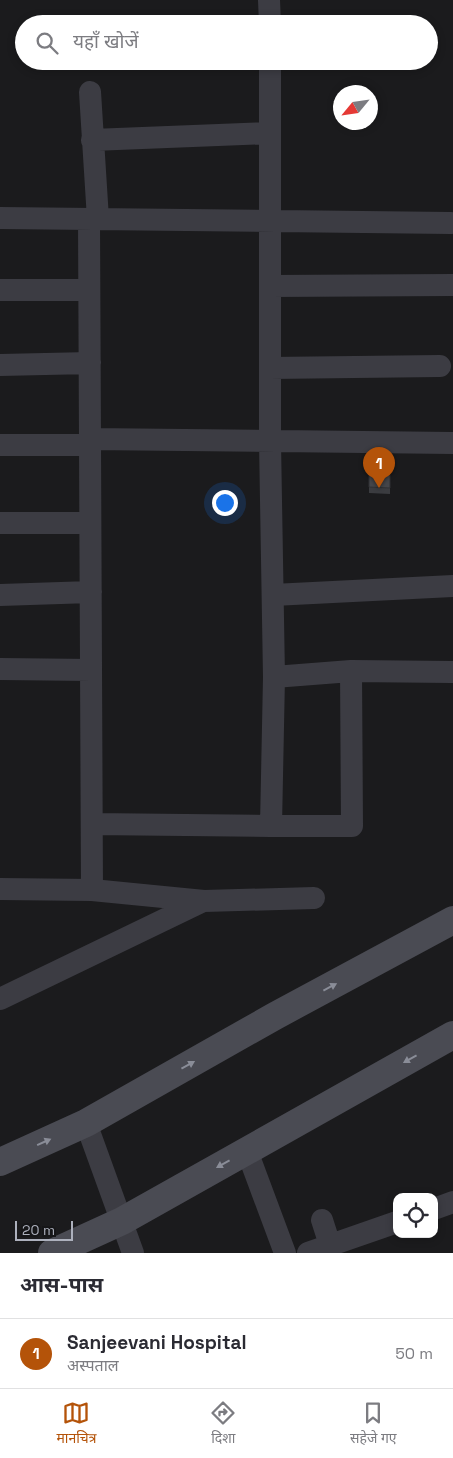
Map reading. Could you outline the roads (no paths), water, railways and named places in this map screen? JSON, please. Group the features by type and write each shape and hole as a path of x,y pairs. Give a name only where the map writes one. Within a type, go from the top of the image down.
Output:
{"street":[{"path":"270,0 270,15"},
{"path":"270,70 270,441 274,677 271,826"},
{"path":"90,92 93,219 89,290 92,890"},
{"path":"92,140 270,133"},
{"path":"0,218 451,223"},
{"path":"270,286 453,285"},
{"path":"0,290 89,290"},
{"path":"0,365 90,363"},
{"path":"270,368 440,366"},
{"path":"0,445 90,442 270,441 453,443"},
{"path":"0,523 90,523"},
{"path":"273,595 453,586"},
{"path":"0,595 91,592"},
{"path":"0,669 91,670"},
{"path":"274,677 351,671 452,672"},
{"path":"92,824 352,826 351,671"},
{"path":"0,890 92,890 204,900 314,898"},
{"path":"0,999 204,900"},
{"path":"0,1162 86,1123 274,1016 453,920"},
{"path":"52,1253 122,1221 453,1035"},
{"path":"86,1123 133,1253"},
{"path":"247,1151 285,1253"},
{"path":"438,1208 453,1202"},
{"path":"322,1220 330,1245"},
{"path":"308,1253 393,1223"}],"place":[{"name":"Sanjeevani Hospital","path":"379,488"}]}
